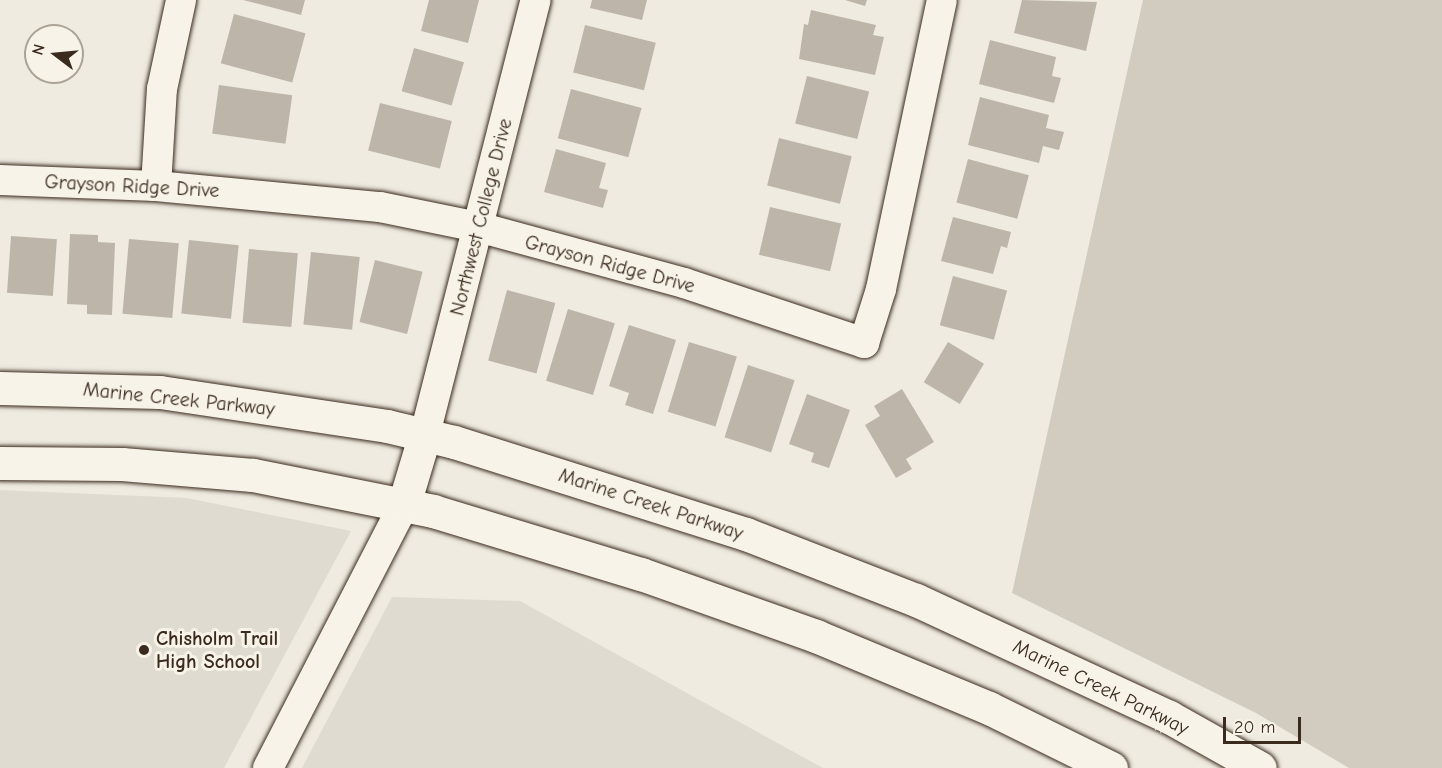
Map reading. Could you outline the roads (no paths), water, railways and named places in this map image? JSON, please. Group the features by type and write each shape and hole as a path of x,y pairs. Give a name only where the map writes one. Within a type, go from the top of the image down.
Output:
{"main road":[{"name":"Marine Creek Parkway","path":"0,388 160,392 425,434 691,515 916,600 1169,717 1260,768"},
{"path":"404,504 425,434"},
{"path":"0,463 178,467 253,475 404,504 641,574 816,636 989,708 1111,768"}],"street":[{"path":"156,186 162,89 181,0"},
{"name":"Northwest College Drive","path":"425,434 536,0"},
{"name":"Grayson Ridge Drive","path":"0,180 156,186 320,199 478,227 684,283 864,343 881,289 942,0"},
{"path":"268,768 404,504"}],"place":[{"name":"Chisholm Trail High School","path":"144,650"}]}
